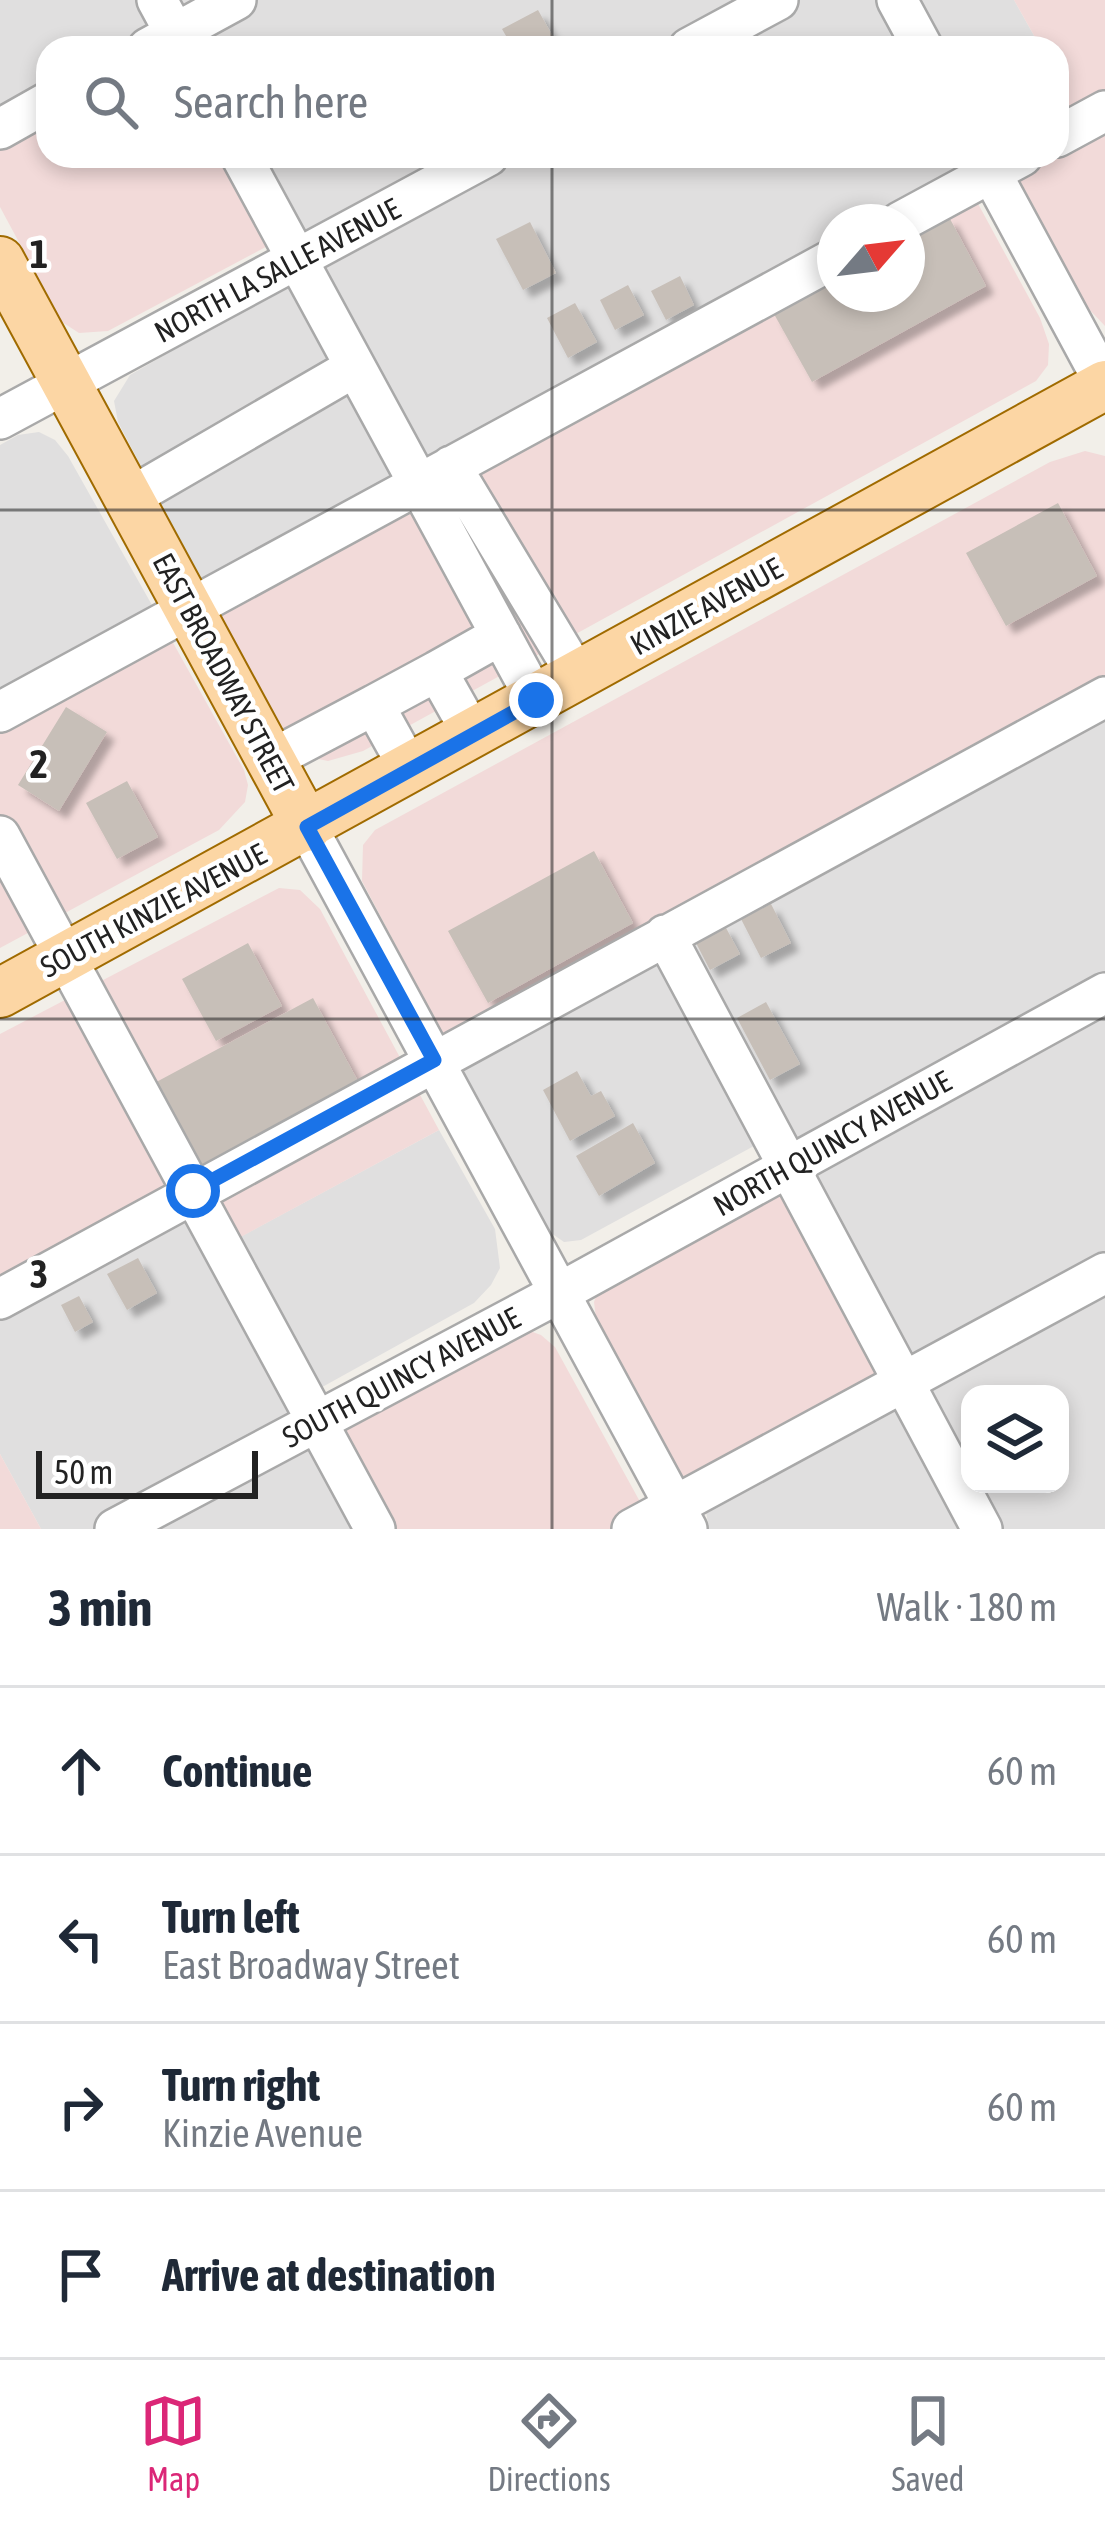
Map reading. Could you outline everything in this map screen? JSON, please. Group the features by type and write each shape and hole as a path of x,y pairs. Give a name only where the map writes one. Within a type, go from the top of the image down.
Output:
{"main road":[{"name":"EAST BROADWAY STREET","path":"0,261 307,827"},
{"name":"KINZIE AVENUE","path":"307,827 1105,385"},
{"name":"SOUTH KINZIE AVENUE","path":"0,994 307,827"}],"street":[{"path":"165,32 236,0"},
{"path":"711,36 778,0"},
{"path":"897,0 916,36"},
{"path":"0,129 36,110"},
{"path":"1069,130 1105,111"},
{"path":"248,168 355,367 435,475 557,689"},
{"name":"NORTH LA SALLE AVENUE","path":"0,419 466,168"},
{"path":"925,207 988,168"},
{"path":"1001,168 1105,385"},
{"path":"0,712 817,267"},
{"path":"129,498 355,367"},
{"path":"435,475 501,635 557,689"},
{"path":"270,760 501,635"},
{"path":"437,671 473,735"},
{"path":"0,1299 1105,697"},
{"path":"374,705 410,770"},
{"name":"EAST BROADWAY STREET","path":"307,827 681,1518"},
{"path":"0,836 375,1529"},
{"path":"665,935 982,1529"},
{"name":"NORTH QUINCY AVENUE","path":"559,1292 1105,993"},
{"path":"632,1529 681,1518 903,1382 1105,1273"},
{"name":"SOUTH QUINCY AVENUE","path":"115,1529 559,1292"}],"shaded area":[{"path":"0,0 1014,0 1034,36 183,36 173,19 143,36 36,36 36,97 0,117"},
{"path":"1014,0 1105,0 1105,326 1086,306 1013,168 1069,168 1069,36 1034,36"},
{"path":"36,97 36,168 257,168 292,233 108,331 79,333 62,322 0,207 0,117"},
{"path":"257,168 958,168 963,176 911,204 817,204 817,255 203,585 118,422 114,401 130,375 312,270"},
{"path":"963,176 1040,318 1049,344 1048,365 1036,381 363,751 328,761 309,757 292,744 203,585 817,255 817,312 925,312 925,204 911,204"},
{"path":"39,432 55,440 68,456 157,614 0,699 0,445 18,435"},
{"path":"1085,451 1105,456 1105,681 444,1037 362,881 363,845 375,830 1050,462"},
{"path":"157,614 244,770 245,802 219,830 0,948 0,699"},
{"path":"1105,710 1105,1529 709,1529 706,1512 787,1128 581,1240 564,1242 551,1233 465,1077 464,1062"},
{"path":"279,888 300,890 320,909 439,1130 213,1252 189,1206 0,1307 0,1034"},
{"path":"439,1130 495,1229 500,1268 474,1303 297,1401 365,1529 41,1529 0,1454 0,1307 188,1205 214,1251"},
{"path":"787,1181 892,1378 691,1482 681,1474 606,1339 594,1302 599,1289"},
{"path":"527,1330 555,1347 655,1529 390,1529 335,1427"},
{"path":"0,1454 41,1529 0,1529"}],"building":[{"path":"538,10 553,36 506,36 502,29"},
{"path":"949,217 986,286 812,382 774,314 817,290 817,312 925,312 925,230"},
{"path":"530,222 556,273 523,290 496,239"},
{"path":"680,276 694,305 666,320 651,291"},
{"path":"628,285 644,315 615,330 600,300"},
{"path":"575,303 597,342 568,358 547,318"},
{"path":"1058,503 1097,576 1006,626 966,553"},
{"path":"66,707 107,732 59,811 18,785"},
{"path":"127,781 158,837 117,859 86,803"},
{"path":"594,851 633,923 488,1003 448,931"},
{"path":"771,904 791,943 761,958 741,919"},
{"path":"725,926 740,954 710,970 695,941"},
{"path":"248,943 282,1006 216,1041 182,979"},
{"path":"313,998 359,1083 192,1172 147,1087"},
{"path":"766,1002 800,1064 770,1080 737,1018"},
{"path":"577,1071 591,1096 601,1091 615,1116 570,1141 543,1090"},
{"path":"633,1123 655,1163 599,1196 576,1156"},
{"path":"138,1258 157,1293 127,1310 107,1274"},
{"path":"79,1296 93,1322 75,1332 61,1305"}],"route":[{"path":"193,1191 434,1060 307,827 536,700"}]}
